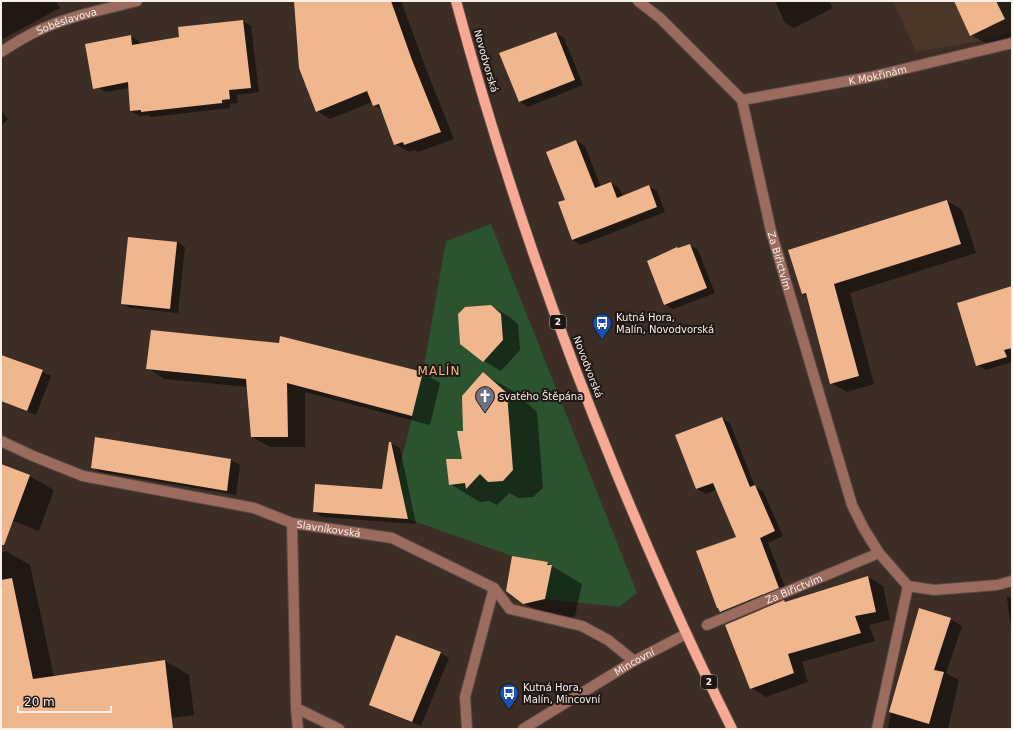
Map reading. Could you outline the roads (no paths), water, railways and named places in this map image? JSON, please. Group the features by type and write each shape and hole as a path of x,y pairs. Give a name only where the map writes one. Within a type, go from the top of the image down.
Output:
{"main road":[{"name":"Novodvorská","path":"456,1 500,152 548,296 640,530 686,634 732,729"}],"street":[{"name":"Soběslavova","path":"1,52 22,38 44,28 76,17 137,1"},
{"path":"638,1 660,18 742,100"},
{"name":"K Mokřinám","path":"742,100 870,77 1012,43"},
{"name":"Za Biřictvím","path":"742,100 771,231 852,505 864,529 880,553 908,586"},
{"name":"Slavníkovská","path":"1,441 33,456 83,476 254,508 292,523 392,538 494,588 510,610 582,626 608,640 634,662"},
{"path":"292,523 296,708 298,729"},
{"name":"Za Biřictvím","path":"707,625 880,553"},
{"path":"877,729 908,586 934,590 997,585 1012,581"},
{"path":"467,729 465,698 494,588"},
{"name":"Mincovní","path":"523,729 634,662 686,634"},
{"path":"296,708 339,729"}],"place":[{"name":"Kutná Hora, Malín, Novodvorská","path":"602,340"},
{"name":"svatého Štěpána","path":"485,413"},
{"name":"Kutná Hora, Malín, Mincovní","path":"509,710"}],"district":[{"name":"MALÍN","path":"439,371"}]}
